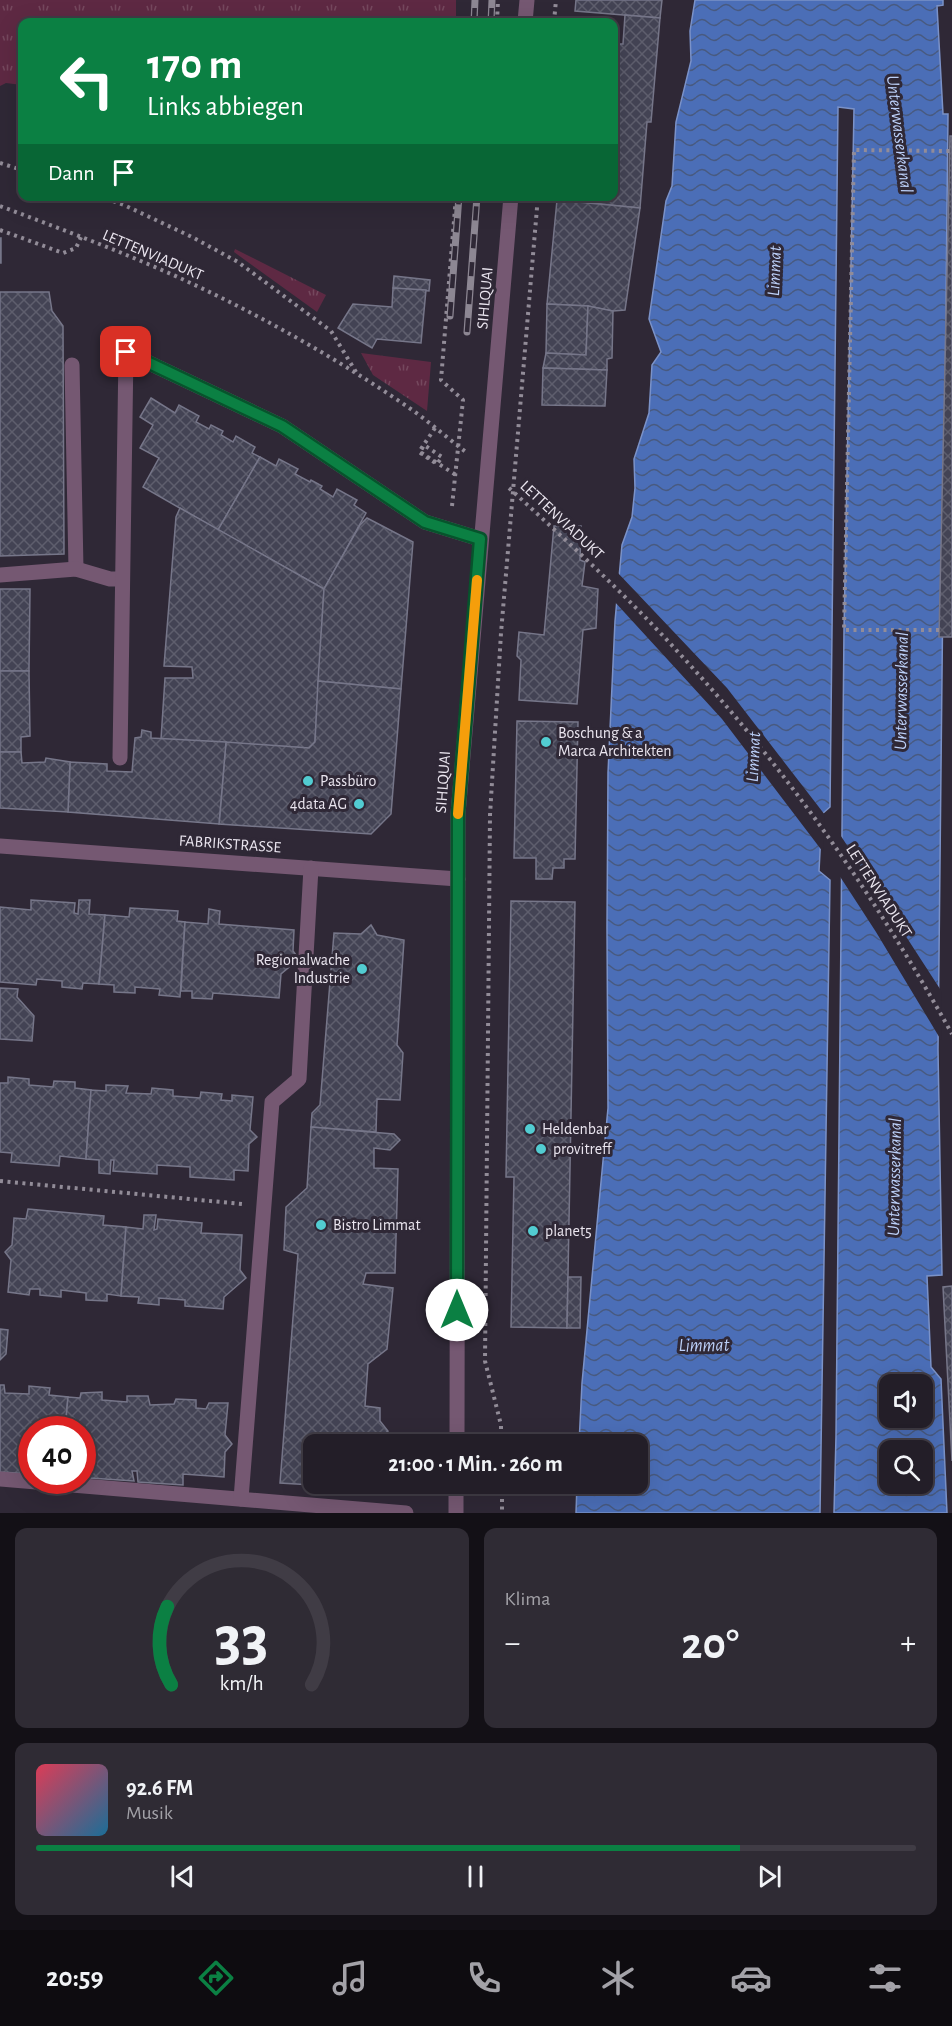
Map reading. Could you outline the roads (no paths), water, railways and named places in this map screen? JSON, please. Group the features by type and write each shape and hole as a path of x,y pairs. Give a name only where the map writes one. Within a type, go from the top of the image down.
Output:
{"street":[{"path":"525,18 527,0"},
{"name":"SIHLQUAI","path":"457,1434 458,814 511,201"},
{"path":"120,758 126,352 282,426 425,522 480,539"},
{"path":"72,365 76,569"},
{"path":"0,575 76,569 110,579 122,579"},
{"name":"FABRIKSTRASSE","path":"0,846 458,879"},
{"path":"241,1499 272,1102 299,1079 311,868"},
{"path":"0,1479 406,1513"},
{"path":"456,1494 456,1513"}],"water":[{"name":"Limmat","path":"695,0 943,0 943,5 937,6 943,114 948,114 938,1050 942,1275 927,1276 931,1367 941,1379 947,1513 834,1513 844,630 854,109 838,107 830,807 822,814 819,871 830,880 820,1513 576,1513 577,1494 648,1494 648,1434 579,1434 582,1383 608,1108 608,773 615,621 622,545 632,517 635,488 634,459 649,413 652,365 661,352 649,319 666,201 672,186 676,122 691,61 690,31"}],"railway":[{"path":"474,18 475,0"},
{"path":"491,18 492,0"},
{"path":"450,316 459,201"},
{"path":"467,332 477,201"}],"place":[{"name":"Boschung & a Marca Architekten","path":"546,742"},
{"name":"Passbüro","path":"308,781"},
{"name":"4data AG","path":"359,804"},
{"name":"Regionalwache Industrie","path":"362,969"},
{"name":"Heldenbar","path":"530,1129"},
{"name":"provitreff","path":"541,1149"},
{"name":"Bistro Limmat","path":"321,1225"},
{"name":"planet5","path":"533,1231"}],"water label":[{"name":"Unterwasserkanal","path":"899,134"},
{"name":"Unterwasserkanal","path":"902,691"},
{"name":"Unterwasserkanal","path":"895,1177"}]}
